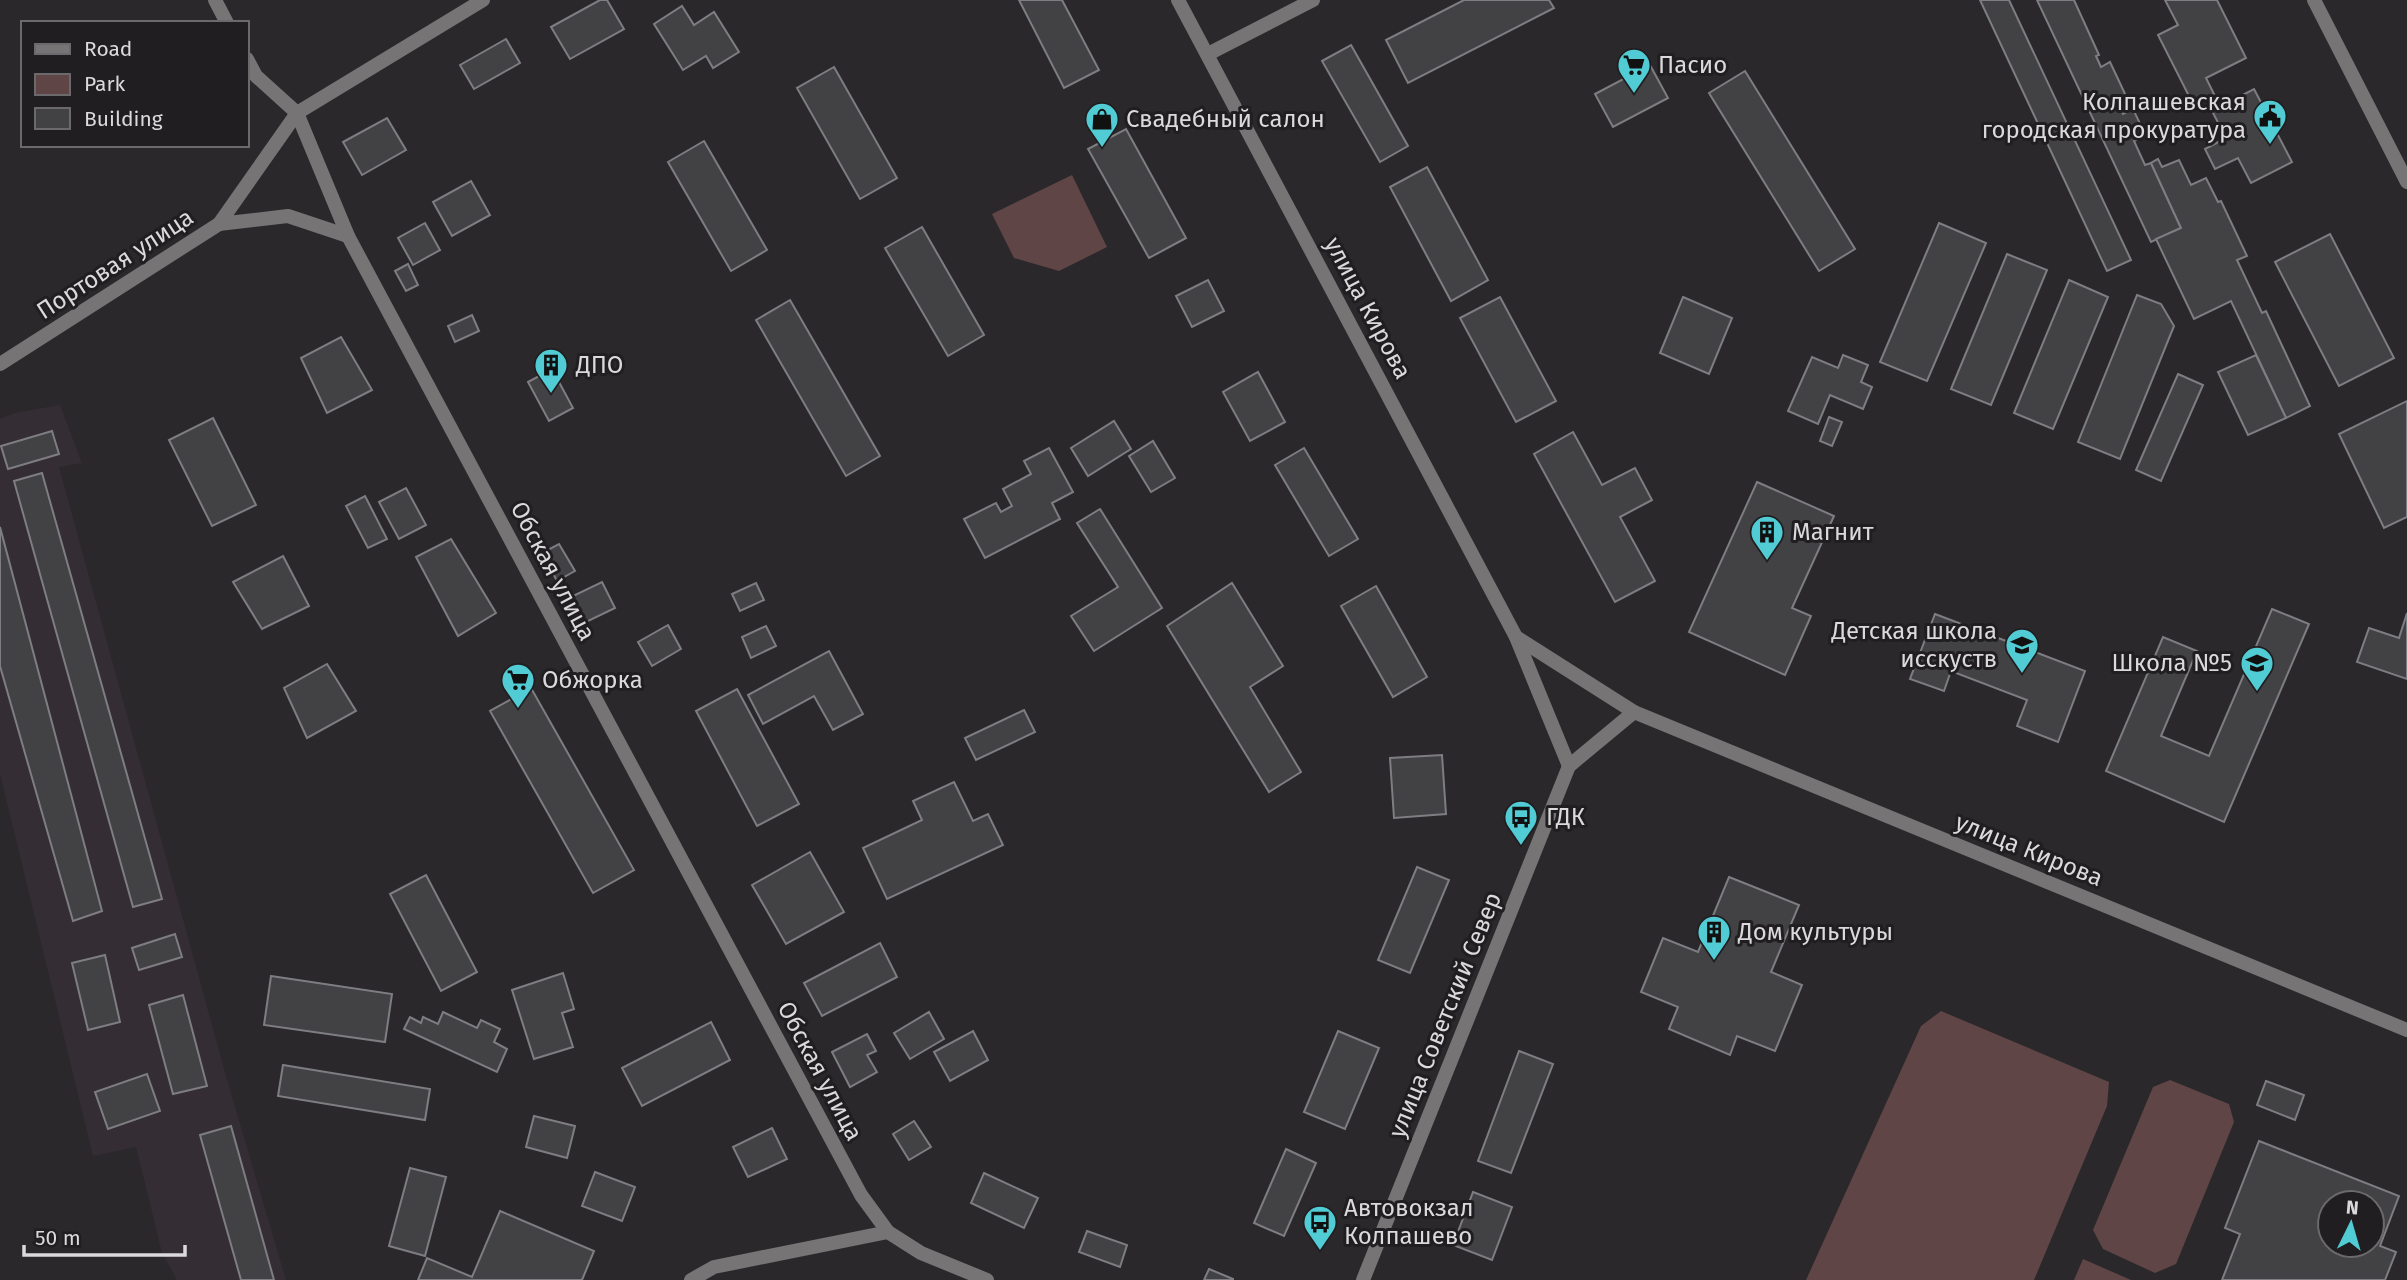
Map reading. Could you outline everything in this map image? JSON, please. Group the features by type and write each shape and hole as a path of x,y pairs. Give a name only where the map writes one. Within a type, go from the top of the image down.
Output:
{"street":[{"path":"215,0 226,21"},
{"path":"219,225 297,113 464,5 483,0"},
{"name":"улица Кирова","path":"1178,0 1516,637 1569,766"},
{"path":"1208,54 1313,0"},
{"path":"2314,0 2407,182"},
{"name":"Обская улица","path":"248,61 256,76 297,113 348,236 861,1195 888,1232 921,1253 986,1280"},
{"path":"219,225 288,216 348,236"},
{"name":"Портовая улица","path":"0,364 219,225"},
{"name":"улица Кирова","path":"1516,637 1634,712 2407,1030"},
{"path":"1569,766 1634,712"},
{"name":"улица Советский Север","path":"1363,1280 1569,766"},
{"path":"691,1280 714,1267 888,1232"}],"shaded area":[{"path":"60,405 82,463 59,467 226,1076 286,1280 177,1280 162,1253 136,1147 93,1156 0,774 0,419 15,413"}],"green space":[{"path":"1072,175 1107,247 1059,271 1014,258 992,214"},
{"path":"1941,1011 2109,1082 2107,1106 2034,1280 1806,1280 1921,1026"},
{"path":"2170,1080 2229,1104 2234,1122 2176,1264 2155,1273 2103,1249 2093,1230 2153,1087"},
{"path":"2083,1259 2131,1280 2074,1280"}],"building":[{"path":"600,0 607,0 624,29 570,59 551,27"},
{"path":"1019,0 1062,0 1099,70 1064,88"},
{"path":"1464,0 1549,0 1554,8 1408,83 1386,40"},
{"path":"1980,0 2009,0 2131,260 2107,271"},
{"path":"2037,0 2074,0 2099,55 2096,56 2101,67 2110,62 2126,96 2116,100 2123,114 2133,109 2146,136 2134,141 2145,165 2151,163 2181,228 2151,242"},
{"path":"2165,0 2217,0 2246,58 2206,78 2214,94 2193,104 2158,35 2178,25"},
{"path":"682,6 694,25 714,12 739,52 713,68 706,56 683,70 654,24"},
{"path":"506,39 520,63 474,89 460,65"},
{"path":"1351,45 1408,146 1380,162 1322,61"},
{"path":"1650,65 1668,98 1613,127 1595,94"},
{"path":"834,67 897,178 860,199 797,88"},
{"path":"1745,71 1855,249 1819,271 1709,93"},
{"path":"2254,89 2292,162 2251,183 2238,158 2215,169 2205,149 2226,138 2212,111"},
{"path":"387,118 406,150 362,175 343,142"},
{"path":"1126,129 1186,238 1149,258 1088,149"},
{"path":"704,141 767,250 731,271 668,162"},
{"path":"2158,159 2162,167 2179,160 2191,185 2206,178 2218,202 2221,201 2247,256 2237,260 2262,313 2266,311 2310,406 2286,418 2231,301 2194,319 2156,239 2181,228 2151,163"},
{"path":"1427,167 1488,280 1451,301 1390,187"},
{"path":"471,181 490,215 452,236 433,202"},
{"path":"425,223 440,250 413,265 398,238"},
{"path":"1939,223 1986,243 1927,381 1880,362"},
{"path":"922,227 984,335 948,356 885,248"},
{"path":"2330,234 2394,358 2339,386 2275,262"},
{"path":"2007,254 2047,270 1991,405 1951,389"},
{"path":"408,264 418,285 406,291 395,271"},
{"path":"1208,280 1224,311 1192,327 1176,296"},
{"path":"2069,280 2108,297 2053,429 2014,413"},
{"path":"2137,295 2161,304 2174,326 2120,459 2078,442"},
{"path":"1500,297 1556,401 1516,422 1460,318"},
{"path":"1683,297 1732,318 1709,374 1660,353"},
{"path":"790,300 880,456 846,476 756,320"},
{"path":"472,315 479,331 455,342 448,326"},
{"path":"341,337 372,390 327,413 301,358"},
{"path":"1843,355 1868,365 1861,382 1872,387 1863,409 1830,395 1818,424 1788,411 1812,357 1838,368"},
{"path":"2256,355 2286,418 2248,435 2218,372"},
{"name":"ДПО","path":"552,369 573,408 549,421 528,382"},
{"path":"1258,372 1285,422 1250,441 1223,392"},
{"path":"2178,374 2203,385 2161,481 2136,470"},
{"path":"2407,401 2407,517 2384,528 2339,434"},
{"path":"1829,417 1842,422 1832,446 1820,441"},
{"path":"213,418 256,505 212,526 169,440"},
{"path":"1114,421 1131,449 1088,476 1071,448"},
{"path":"52,431 59,454 8,469 1,446"},
{"path":"1573,432 1602,485 1635,468 1652,500 1620,517 1655,581 1615,602 1534,454"},
{"path":"1153,441 1175,478 1151,492 1129,456"},
{"path":"1049,448 1073,492 1052,503 1060,519 985,558 964,519 996,503 1001,512 1012,506 1003,489 1031,474 1024,461"},
{"path":"1304,448 1358,539 1329,556 1275,465"},
{"path":"42,473 162,899 133,907 14,481"},
{"name":"Магнит","path":"1757,482 1834,516 1792,608 1811,616 1785,675 1689,632"},
{"path":"406,488 426,525 399,539 379,502"},
{"path":"365,496 387,539 368,548 346,506"},
{"path":"1100,509 1162,608 1094,651 1071,616 1118,587 1077,523"},
{"path":"0,527 102,911 73,921 0,666"},
{"path":"451,539 496,613 458,636 416,557"},
{"path":"559,544 575,571 557,581 542,553"},
{"path":"283,556 309,606 262,629 233,582"},
{"path":"602,582 615,608 584,623 571,597"},
{"path":"756,583 764,600 740,611 732,594"},
{"path":"1232,583 1283,666 1250,687 1301,772 1269,792 1167,626"},
{"path":"1376,586 1427,677 1393,697 1341,606"},
{"name":"Школа №5","path":"2272,609 2309,624 2224,822 2106,771 2163,637 2197,651 2161,736 2209,756"},
{"path":"2407,613 2407,679 2357,662 2369,628 2399,638"},
{"name":"Детская школа исскуств","path":"1935,614 2085,671 2058,742 2017,726 2027,700 1951,671 1944,691 1910,679"},
{"path":"668,625 681,649 652,666 638,642"},
{"path":"766,626 776,646 751,658 742,637"},
{"path":"829,651 863,714 833,730 814,696 763,724 748,695"},
{"path":"327,664 356,711 307,738 284,688"},
{"path":"531,688 634,870 593,893 490,711"},
{"path":"737,689 799,804 757,826 696,711"},
{"path":"1024,710 1035,732 976,760 965,738"},
{"path":"1442,755 1446,814 1394,818 1390,758"},
{"path":"954,782 973,821 988,814 1003,845 887,899 863,848 922,820 913,801"},
{"path":"810,852 844,912 786,944 752,885"},
{"path":"1417,867 1449,880 1410,973 1378,960"},
{"path":"426,875 477,972 441,991 390,894"},
{"name":"Дом культуры","path":"1729,877 1799,905 1771,972 1802,985 1775,1051 1737,1036 1730,1055 1669,1029 1678,1007 1641,992 1663,938 1698,952"},
{"path":"175,934 182,957 139,970 132,948"},
{"path":"880,943 897,977 822,1016 804,983"},
{"path":"105,955 120,1022 88,1030 72,963"},
{"path":"563,973 574,1009 562,1013 573,1047 534,1059 512,990"},
{"path":"271,976 392,994 385,1042 264,1025"},
{"path":"183,995 207,1086 173,1094 149,1005"},
{"path":"443,1012 477,1028 481,1020 500,1029 494,1042 507,1049 497,1072 404,1029 410,1017 421,1023 423,1017 438,1024"},
{"path":"929,1012 944,1039 910,1059 894,1033"},
{"path":"711,1022 730,1060 642,1106 622,1068"},
{"path":"973,1031 988,1060 950,1081 934,1052"},
{"path":"1338,1031 1379,1048 1345,1129 1304,1112"},
{"path":"867,1034 876,1051 867,1055 877,1072 850,1087 832,1052"},
{"path":"1519,1051 1553,1064 1511,1173 1478,1161"},
{"path":"283,1065 430,1089 425,1120 278,1096"},
{"path":"147,1074 160,1111 108,1129 95,1092"},
{"path":"2266,1081 2304,1095 2295,1120 2257,1105"},
{"path":"534,1116 575,1126 567,1158 526,1147"},
{"path":"914,1121 931,1147 909,1160 893,1134"},
{"path":"231,1126 274,1280 241,1280 200,1135"},
{"path":"772,1128 787,1159 748,1177 733,1147"},
{"path":"2259,1141 2381,1189 2316,1189 2316,1259 2386,1259 2386,1248 2396,1252 2385,1280 2222,1280 2240,1234 2225,1228"},
{"path":"1286,1149 1316,1163 1284,1236 1254,1223"},
{"path":"410,1168 446,1177 425,1256 389,1246"},
{"path":"595,1172 635,1187 622,1221 582,1206"},
{"path":"984,1173 1038,1198 1024,1228 971,1203"},
{"path":"2386,1191 2399,1196 2386,1230"},
{"path":"1473,1192 1512,1207 1492,1260 1453,1245"},
{"path":"500,1211 594,1251 582,1280 418,1280 427,1258 472,1277"},
{"path":"1087,1231 1127,1245 1120,1267 1079,1252"},
{"path":"1209,1269 1233,1279 1233,1280 1204,1280"}],"place":[{"name":"Пасио","path":"1634,95"},
{"name":"Колпашевская городская прокуратура","path":"2270,146"},
{"name":"Свадебный салон","path":"1102,149"},
{"name":"ДПО","path":"551,395"},
{"name":"Магнит","path":"1767,562"},
{"name":"Детская школа исскуств","path":"2022,675"},
{"name":"Школа №5","path":"2257,693"},
{"name":"Обжорка","path":"518,710"},
{"name":"ГДК","path":"1521,847"},
{"name":"Дом культуры","path":"1714,962"},
{"name":"Автовокзал Колпашево","path":"1320,1252"}]}
